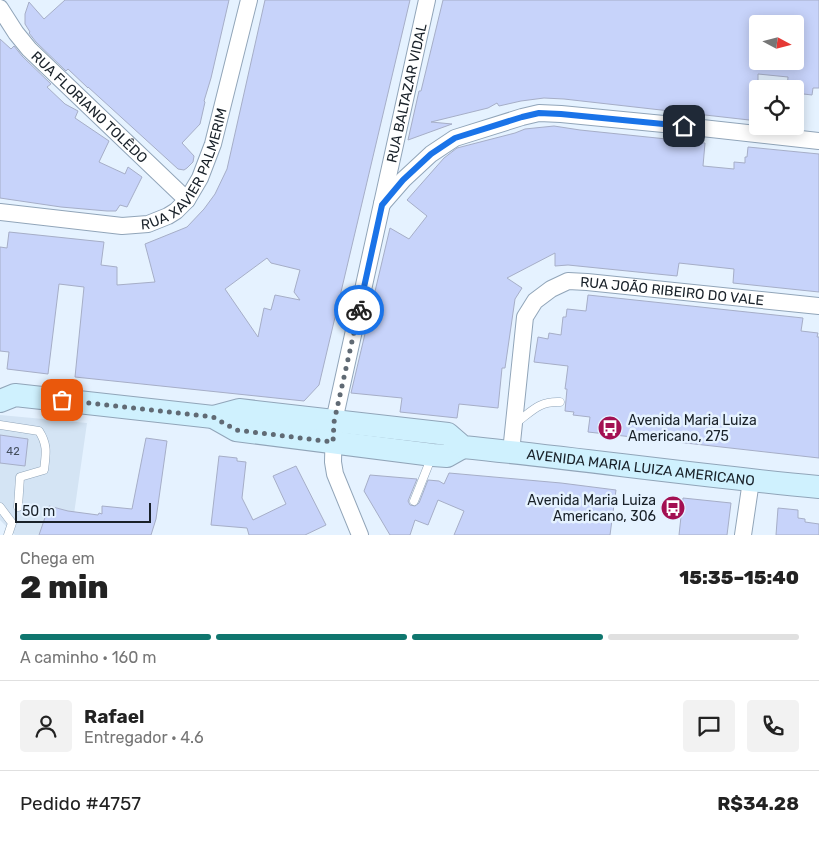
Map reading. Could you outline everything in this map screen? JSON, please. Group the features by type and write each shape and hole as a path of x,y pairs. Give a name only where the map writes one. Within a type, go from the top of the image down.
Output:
{"main road":[{"name":"AVENIDA MARIA LUIZA AMERICANO","path":"5,394 213,417 238,410 432,455 447,456 463,447"},
{"name":"AVENIDA MARIA LUIZA AMERICANO","path":"333,432 448,434 463,447 819,487"}],"street":[{"name":"RUA XAVIER PALMERIM","path":"0,212 122,226 148,224 176,211 188,200 200,178 213,144 249,0"},
{"name":"RUA BALTAZAR VIDAL","path":"360,535 335,474 333,432 427,0"},
{"name":"RUA FLORIANO TOLÊDO","path":"5,6 16,34 29,49 188,200"},
{"path":"382,205 403,180 431,154 455,138 539,113 675,125 819,141"},
{"name":"RUA JOÃO RIBEIRO DO VALE","path":"511,452 525,317 535,301 551,289 568,281 587,282 819,306"},
{"path":"743,535 751,480"}],"lane":[{"path":"514,424 539,405 549,402 560,402"},
{"path":"0,425 40,431 45,441 44,470 20,477 18,507"},
{"path":"414,501 432,455"},
{"path":"0,507 12,523 8,535"}],"shaded area":[{"path":"0,415 87,423 71,535 15,535 0,520"}],"building":[{"path":"65,0 229,0 200,124 182,143 194,156 193,162 187,168 184,170 178,169 68,69 66,71 29,33 25,24 25,14 29,2 44,19"},
{"path":"265,0 410,0 319,385 304,401 75,377 84,287 59,284 48,374 7,369 9,352 0,351 0,247 7,248 9,232 104,242 101,265 117,267 117,285 155,282 145,244 187,227 215,194 227,169","holes":["267,258 271,263 300,270 294,292 300,300 275,295 271,310 264,308 258,337 225,289"]},
{"path":"443,0 819,0 819,88 813,88 812,95 804,94 804,80 788,80 788,77 758,74 758,80 749,80 749,120 544,98 499,106 497,103 488,108 431,122 452,124 408,140 419,91 421,91"},
{"path":"0,39 11,49 14,46 51,84 47,87 65,104 78,111 75,118 109,141 99,162 125,174 128,167 142,177 127,207 120,205 116,211 107,211 61,207 0,198"},
{"path":"554,126 705,143 703,166 734,169 734,162 745,163 748,147 819,154 819,292 733,283 734,269 679,263 677,276 568,265 555,266 555,253 507,278 522,288 515,299 505,368 502,368 498,408 459,404 457,418 400,412 402,398 351,393 390,228 409,239 427,216 407,200 444,158 457,148 525,129"},
{"path":"588,295 803,318 801,331 818,333 817,337 819,337 819,458 588,432 590,417 573,415 574,412 565,411 568,366 534,362 538,337 548,339 549,333 561,335 563,317 566,317 567,309 586,311"},
{"path":"0,435 28,439 25,466 0,463"},
{"path":"146,438 167,441 156,519 151,535 39,535 49,506 98,515 99,513 102,514 102,506 132,509"},
{"path":"219,456 237,458 237,461 246,462 242,498 253,520 286,504 273,476 296,466 326,525 305,535 249,535 247,528 211,525"},
{"path":"449,473 616,490 610,535 454,535 464,511 438,500 428,525 415,520 410,535 390,535 364,491 370,475 417,479 408,501 410,505 415,506 419,503 428,480 439,481 444,484"},
{"path":"683,498 731,503 727,535 679,535"},
{"path":"778,508 798,510 798,518 805,519 805,522 819,524 819,535 776,535"}],"way so far":[{"path":"62,400 213,417 236,430 333,442 334,422 340,391 359,310"}],"place":[{"name":"Avenida Maria Luiza Americano, 275","path":"610,428"},
{"name":"Avenida Maria Luiza Americano, 306","path":"673,508"}],"route":[{"path":"359,310 382,205 403,180 431,154 455,138 539,113 684,126"}]}
